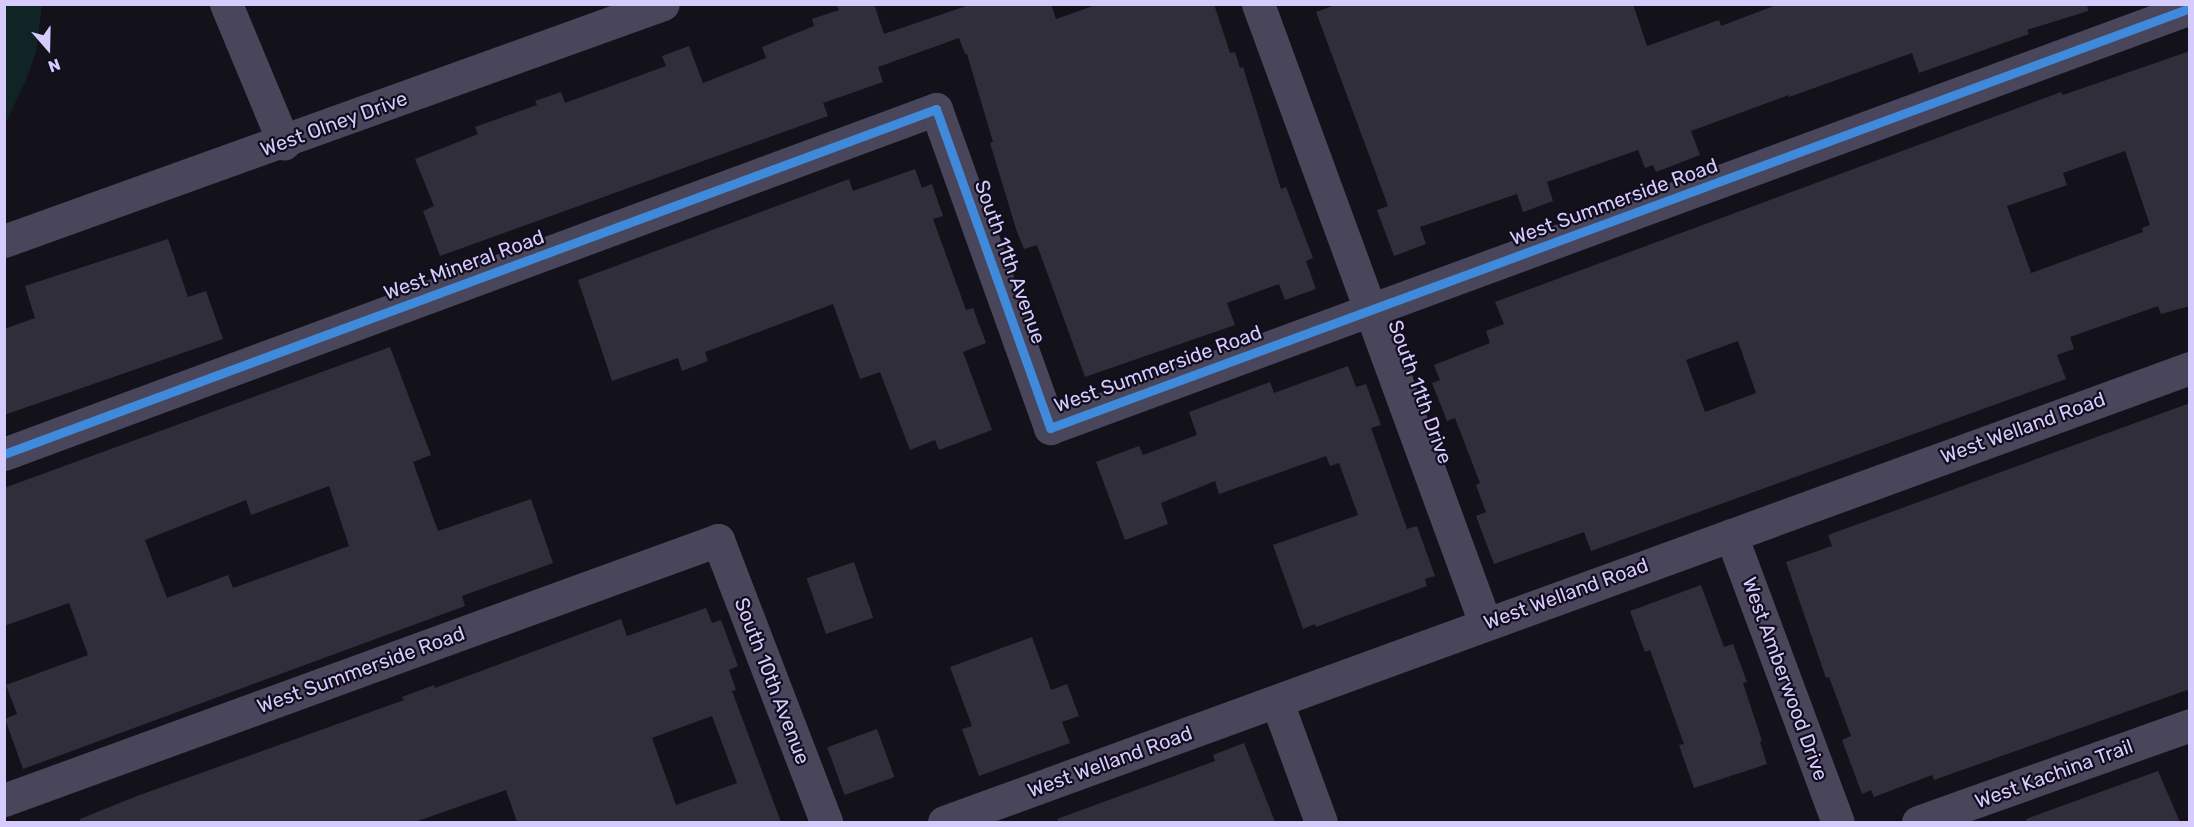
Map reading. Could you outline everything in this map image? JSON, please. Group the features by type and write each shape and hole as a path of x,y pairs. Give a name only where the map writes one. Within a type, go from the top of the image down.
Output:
{"street":[{"path":"226,4 284,143"},
{"name":"West Olney Drive","path":"4,241 284,143 663,4"},
{"name":"South 11th Drive","path":"1258,4 1485,623"},
{"name":"West Summerside Road","path":"1050,428 1371,312 2190,8"},
{"name":"South 11th Avenue","path":"936,110 1050,428"},
{"name":"West Mineral Road","path":"4,454 936,110"},
{"name":"West Welland Road","path":"944,822 2190,368"},
{"name":"West Amberwood Drive","path":"1731,535 1838,822"},
{"name":"West Summerside Road","path":"4,800 718,540"},
{"name":"South 10th Avenue","path":"718,540 826,822"},
{"path":"1277,702 1321,822"},
{"name":"West Kachina Trail","path":"1918,822 2190,725"}],"green space":[{"path":"5,4 42,5 36,52 26,80 5,124"}],"building":[{"path":"836,4 874,4 884,34 972,4 1051,4 1056,19 1099,4 1214,4 1230,53 1235,52 1240,68 1243,67 1281,189 1286,187 1313,258 1306,261 1316,289 1285,300 1279,284 1227,303 1235,325 1085,377 1037,245 1024,249 1017,232 990,143 993,142 967,54 959,38 878,67 883,82 823,103 828,116 440,256 423,211 434,206 415,159 478,134 475,127 537,105 535,101 561,92 565,103 666,66 662,56 689,46 703,83 766,58 762,47 814,26 812,19 839,10"},
{"path":"1338,4 1633,4 1647,46 1719,20 1721,26 1779,4 2087,4 2088,11 2027,30 2029,34 1919,73 1912,53 1789,97 1789,95 1691,131 1700,155 1656,172 1653,165 1645,168 1638,150 1547,182 1553,201 1523,212 1517,194 1420,227 1426,244 1394,256 1377,210 1388,206 1316,12"},
{"path":"2190,51 2190,306 2161,314 2158,306 2070,337 2074,349 2057,355 2066,379 1591,551 1584,532 1494,564 1476,516 1486,512 1476,485 1480,483 1455,418 1447,421 1432,383 1440,380 1434,365 1490,343 1486,331 1504,324 1495,302 2061,92 2063,95","holes":["2125,151 2150,225 2142,228 2143,232 2031,273 2007,206 2067,185 2063,173","1738,341 1756,393 1705,412 1686,360"]},
{"path":"915,169 922,188 932,184 943,216 933,219 966,310 973,308 986,343 963,352 992,430 939,450 935,440 910,450 880,372 860,379 833,304 705,352 708,361 682,371 678,358 612,381 578,280 849,179 853,191"},
{"path":"168,239 188,297 206,291 223,339 4,415 4,329 35,318 25,286"},
{"path":"390,347 431,455 413,462 438,531 531,499 553,563 462,596 465,606 23,769 5,719 17,714 6,685 88,655 69,603 4,626 4,488","holes":["329,486 349,546 233,588 228,575 167,598 145,540 246,500 251,515"]},
{"path":"1348,366 1356,387 1366,384 1381,425 1371,428 1407,529 1417,526 1435,576 1425,579 1427,586 1316,627 1315,624 1303,629 1273,545 1358,515 1339,463 1330,466 1326,456 1219,494 1215,481 1161,503 1168,524 1125,540 1096,462 1139,446 1143,455 1197,435 1189,412 1270,382 1274,393"},
{"path":"2190,403 2190,689 1934,780 1932,775 1874,797 1871,790 1862,794 1842,740 1851,736 1829,677 1826,678 1786,562 1832,546 1828,535"},
{"path":"854,562 873,618 826,634 807,578"},
{"path":"1701,585 1724,647 1733,644 1747,682 1743,683 1767,764 1694,788 1679,745 1684,744 1650,650 1645,652 1630,611"},
{"path":"706,608 712,623 721,620 738,666 729,670 736,690 732,691 781,822 517,822 506,790 415,822 80,822 80,819 137,796 404,700 402,697 434,685 435,688 621,619 627,636","holes":["712,716 737,783 676,805 652,738"]},
{"path":"1032,637 1051,690 1067,684 1079,716 1062,722 1070,743 979,776 962,729 972,726 950,667"},
{"path":"877,729 894,777 845,795 827,747"},
{"path":"1244,743 1275,822 1058,822 1057,819 1215,761 1213,755"},
{"path":"2158,771 2180,822 2027,822 2026,819"}],"cycle path":[{"path":"4,454 936,109 1050,428 2190,8"}]}
